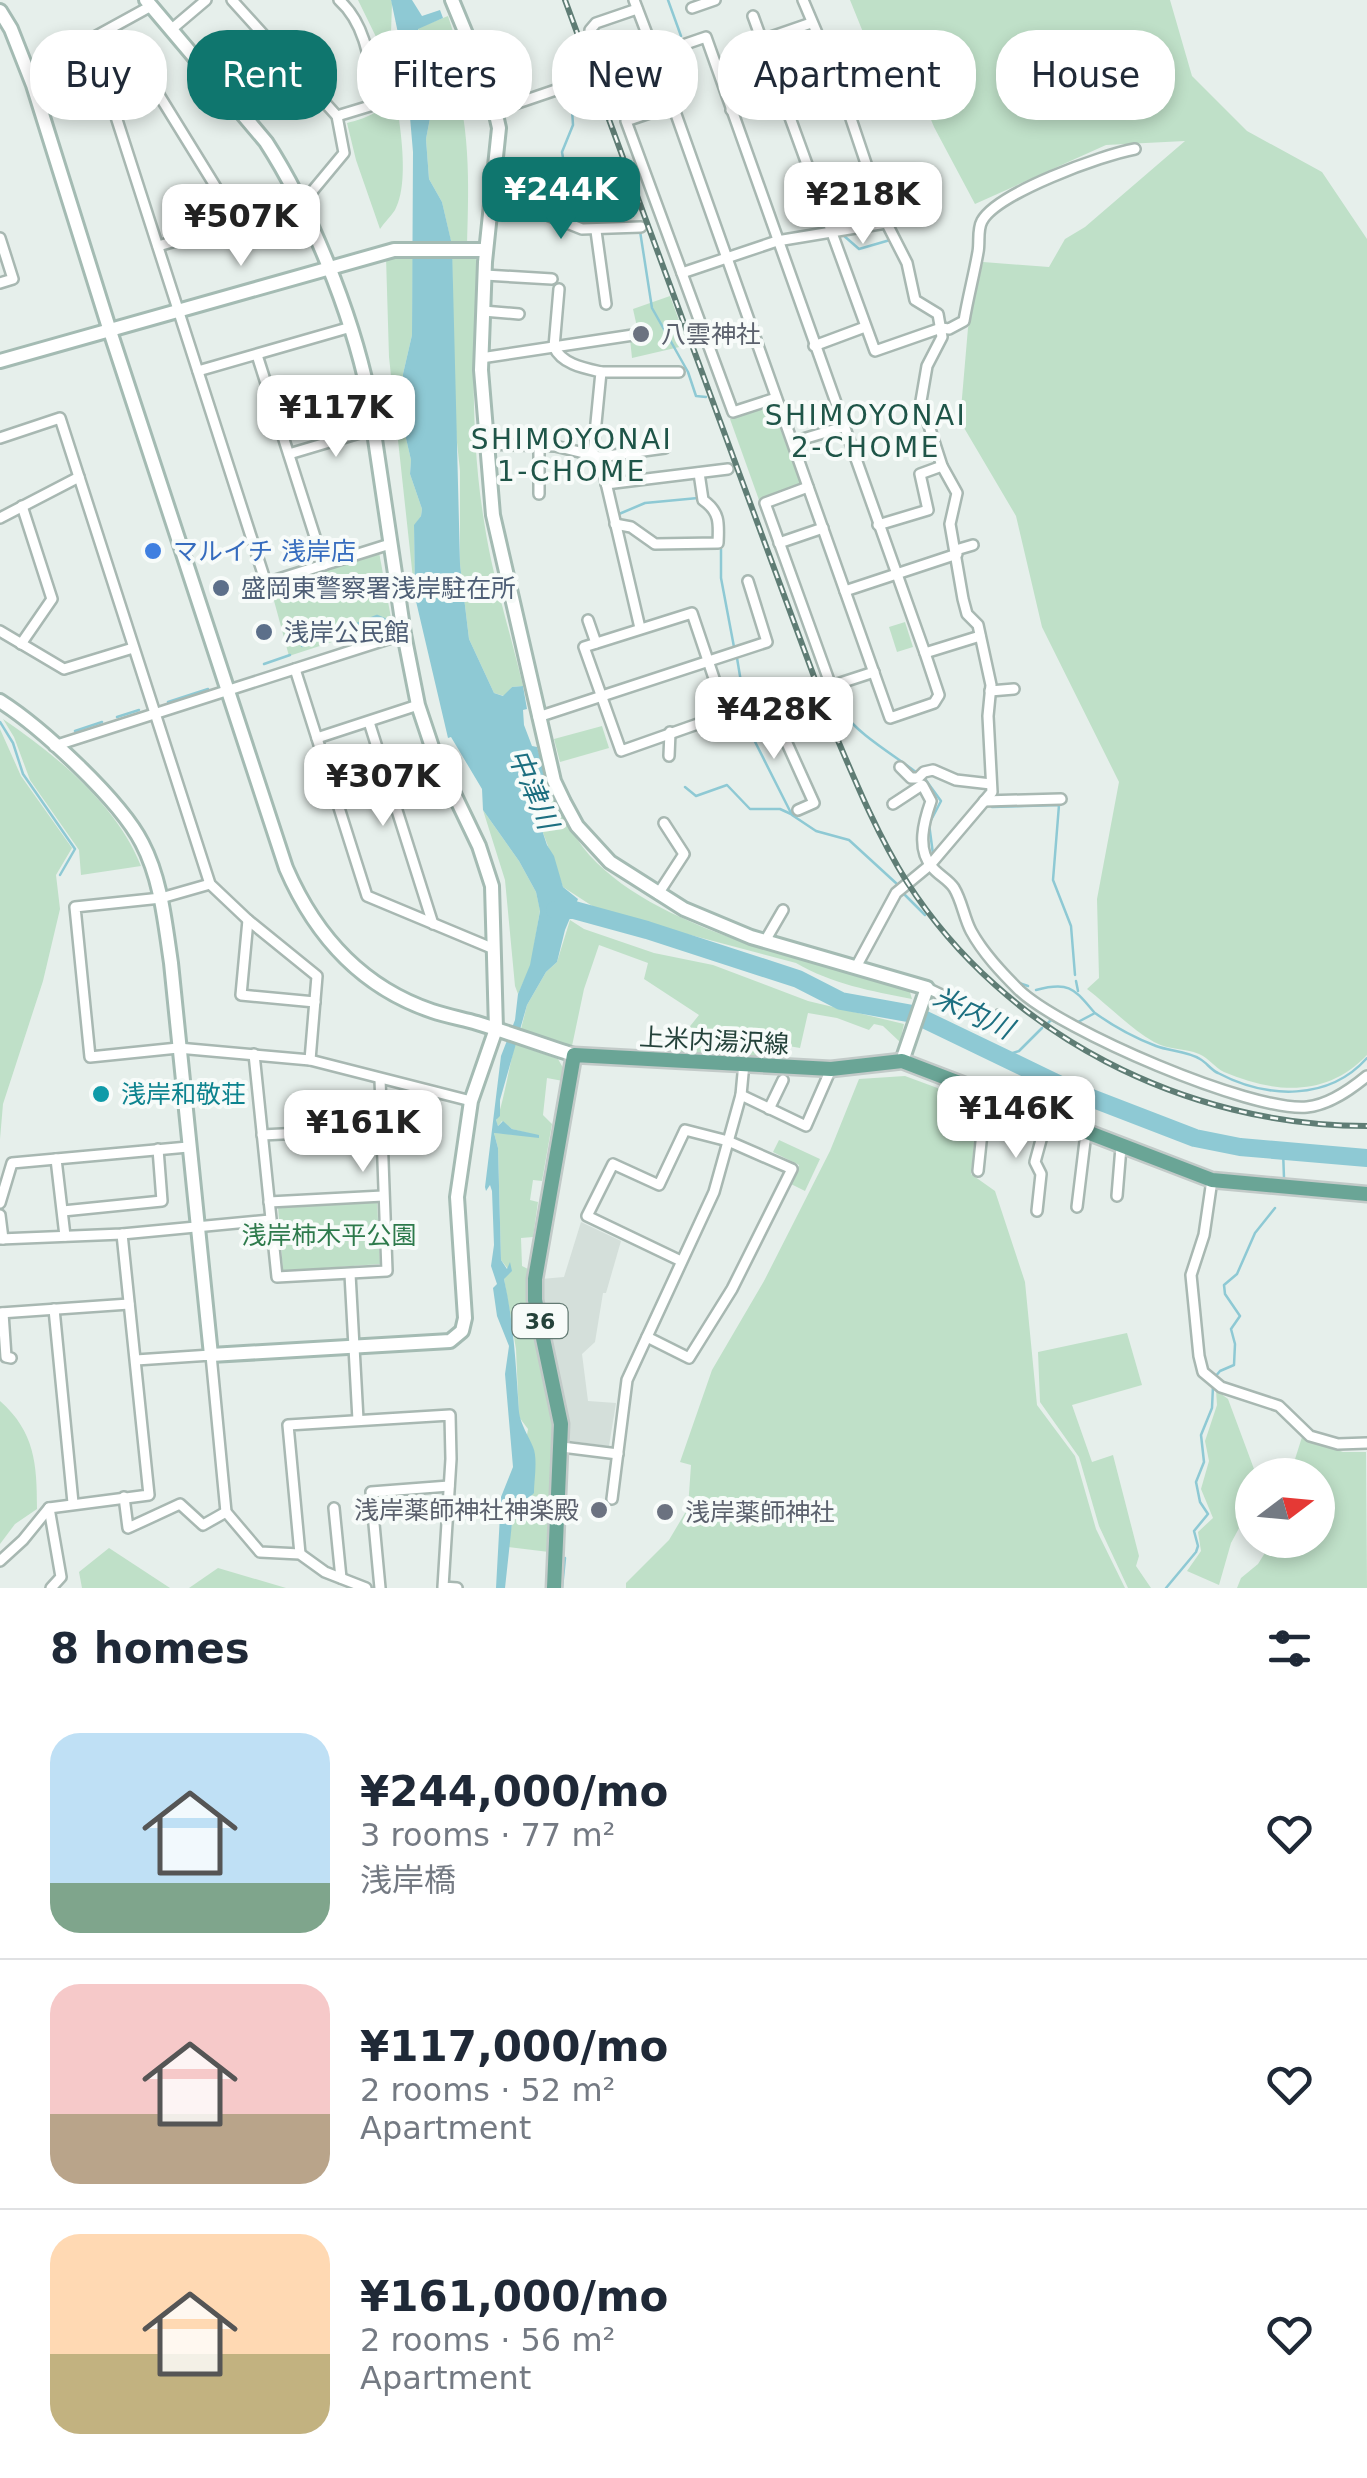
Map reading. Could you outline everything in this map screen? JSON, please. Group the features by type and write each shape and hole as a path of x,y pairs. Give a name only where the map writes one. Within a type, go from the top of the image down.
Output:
{"main road":[{"name":"上米内湯沢線","path":"574,1055 831,1070 902,1060"},
{"name":"36","path":"554,1588 562,1447 560,1407 535,1300 535,1279 574,1055"},
{"path":"902,1060 1212,1180 1367,1194"}],"street":[{"path":"172,28 206,0"},
{"path":"232,0 259,30"},
{"path":"158,246 300,206 344,153 337,116 370,106 376,100 367,48 352,12 339,0"},
{"path":"452,0 464,30"},
{"path":"692,8 715,0"},
{"path":"803,0 842,92 886,223 906,264 914,300 938,314 942,337 931,355 921,401 932,422 942,466 958,494 950,524 967,614 978,626 990,691 992,792 930,865 896,894 856,967"},
{"path":"105,30 148,3 172,28 266,142 329,266 368,392 418,705 433,750 479,846 492,886 496,1029 472,1101 457,1197 465,1318 462,1332 450,1340 136,1360"},
{"path":"590,30 596,23 636,4 646,30"},
{"path":"0,11 33,85 286,868 321,934 354,967 392,992 432,1011 574,1055"},
{"path":"754,16 759,30"},
{"path":"791,30 811,23"},
{"path":"698,40 706,37 718,72"},
{"path":"167,108 238,223"},
{"path":"118,120 266,584 390,544"},
{"path":"498,120 500,144 494,194 482,250 481,358 492,516 554,781 577,826 610,862 684,909 764,941 856,967 996,1021 1000,1015"},
{"path":"629,120 626,121 732,412 776,398"},
{"path":"678,120 890,718 934,703 939,695 734,120"},
{"path":"791,120 874,351 941,328 949,329 964,320 978,251 978,231 989,212 1093,158 1134,149"},
{"path":"494,194 582,230 641,227"},
{"path":"682,274 777,242 886,223"},
{"path":"596,231 606,304"},
{"path":"0,238 13,278 0,283"},
{"path":"0,360 386,252 482,250"},
{"path":"484,275 552,279"},
{"path":"559,289 554,347 560,357 601,372 679,372"},
{"path":"483,311 519,314"},
{"path":"198,372 351,327"},
{"path":"814,346 866,327"},
{"path":"481,358 633,335"},
{"path":"258,355 324,565"},
{"path":"601,372 596,456 640,628"},
{"path":"0,438 60,418 210,884 318,976 310,1060"},
{"path":"792,442 844,427"},
{"path":"289,454 373,430"},
{"path":"485,444 538,445 596,456 664,448"},
{"path":"538,445 539,494"},
{"path":"878,525 928,510 920,474 942,466"},
{"path":"606,484 728,469"},
{"path":"615,524 631,527 655,544 718,543 719,521 714,508 702,500 700,473"},
{"path":"0,518 79,476"},
{"path":"808,487 764,503 831,686 874,672"},
{"path":"21,644 52,600 22,506"},
{"path":"779,543 823,528"},
{"path":"846,591 896,576 972,545"},
{"path":"538,717 767,642 748,580"},
{"path":"726,714 692,613 584,647 621,751 726,714 749,718 792,703"},
{"path":"588,620 596,643"},
{"path":"0,631 64,669 133,648"},
{"path":"54,746 404,634"},
{"path":"925,652 980,636"},
{"path":"294,669 366,896 494,949"},
{"path":"990,691 1014,689"},
{"path":"0,702 77,766 133,828 149,859 161,898 172,962 226,1512 260,1552 300,1554 325,1572 366,1588"},
{"path":"317,738 418,705"},
{"path":"772,710 814,804 798,810"},
{"path":"370,722 433,924"},
{"path":"669,756 670,732"},
{"path":"900,767 921,782 931,801 922,834 930,865 954,889 970,930 988,958 1022,992 1077,1028 1252,1101 1280,1107 1310,1107 1333,1099 1367,1076"},
{"path":"893,804 933,770 956,780 991,784"},
{"path":"984,801 1061,800"},
{"path":"658,894 684,854 664,823"},
{"path":"210,884 161,898 76,907 90,1056 178,1048 310,1060 472,1101"},
{"path":"764,941 783,910"},
{"path":"248,920 241,994 315,1002"},
{"path":"902,1060 926,993"},
{"path":"254,1054 276,1277 387,1271 380,1078"},
{"path":"612,1499 627,1380 714,1192 740,1095 744,1063"},
{"path":"740,1095 806,1126 831,1070"},
{"path":"770,1109 784,1080"},
{"path":"978,1171 986,1094"},
{"path":"1037,1212 1041,1174 1036,1162 1047,1118"},
{"path":"262,1135 381,1129"},
{"path":"646,1337 688,1358 732,1289 792,1168 728,1141 685,1130 659,1185 612,1164 587,1216 681,1261"},
{"path":"1077,1207 1086,1133"},
{"path":"0,1203 12,1163 188,1147"},
{"path":"1117,1196 1121,1147"},
{"path":"63,1211 162,1201 158,1149"},
{"path":"56,1159 65,1236"},
{"path":"1212,1180 1204,1234 1191,1275 1203,1372 1221,1387 1278,1406 1310,1436 1338,1444 1367,1443"},
{"path":"269,1202 384,1196"},
{"path":"0,1215 2,1239 122,1234 270,1220"},
{"path":"0,1561 49,1508 149,1495 122,1234"},
{"path":"350,1274 358,1420"},
{"path":"11,1358 6,1358 1,1313 129,1304"},
{"path":"54,1309 73,1503"},
{"path":"300,1554 288,1424 450,1415 443,1587 457,1588"},
{"path":"562,1447 618,1454"},
{"path":"380,1588 371,1492 450,1486"},
{"path":"124,1498 128,1528 180,1504 203,1525 226,1512"},
{"path":"49,1508 61,1577 51,1588"},
{"path":"334,1508 342,1578"}],"shaded area":[{"path":"581,1222 621,1241 603,1293 595,1342 582,1354 588,1401 616,1403 609,1446 570,1441 541,1299 541,1279 564,1277"}],"green space":[{"path":"358,0 391,0 391,30 373,30"},
{"path":"850,0 1170,0 1192,76 1247,131 1322,172 1367,239 1367,1055 1335,1078 1300,1088 1243,1079 1221,1070 1199,1054 1154,1042 1087,989 1099,978 1097,899 1119,782 1042,627 1016,516 960,421 968,328 983,262 1049,267 1065,239 1085,227 1185,141 1106,145 975,204 931,120 976,120 976,30 862,30"},
{"path":"448,16 453,30 418,30"},
{"path":"399,120 403,152 401,194 395,210 380,229 356,160 347,123"},
{"path":"430,120 463,120 468,175 467,246 452,246 442,202 429,179 426,139"},
{"path":"452,253 467,253 477,260 476,456 492,562 523,686 512,687 504,696 494,693 469,639 460,564"},
{"path":"413,254 412,335 403,374 402,421 411,460 410,474 422,509 414,526 415,597 389,357 386,257"},
{"path":"670,296 688,345 632,358 630,339 650,338 647,325 637,327 633,309"},
{"path":"772,406 801,485 759,500 730,419"},
{"path":"379,552 391,618 387,624 289,656 270,586"},
{"path":"905,622 913,647 897,652 889,627"},
{"path":"3,719 64,765 101,802 141,866 81,875 79,850 30,780"},
{"path":"602,726 609,748 560,762 554,739"},
{"path":"0,729 21,776 72,848 56,875 60,909 43,981 3,1104 0,1139"},
{"path":"551,792 571,829 597,863 662,908 744,943 909,989 912,999 852,986 796,963 600,911 563,887 542,830 544,799"},
{"path":"483,810 519,861 536,892 540,910 531,965 518,994 505,880"},
{"path":"570,920 584,929 654,953 713,965 808,1001 904,1024 900,1042 883,1026 874,1024 869,1030 808,1013 800,1048 783,1045 781,1060 667,1055 699,1015 644,979 648,963 599,945 584,989 572,1046 523,1031 527,1005 546,972 557,962"},
{"path":"515,1044 558,1059 566,1073 563,1081 547,1078 543,1115 552,1124 542,1181 533,1180 530,1200 538,1202 533,1237 521,1238 522,1266 528,1269 533,1319 553,1414 553,1505 542,1505 539,1523 552,1524 549,1552 508,1547 528,1429 519,1417 516,1349 504,1279 508,1269 501,1260 498,1148 494,1133 539,1136 512,1129 502,1121 498,1126 496,1121"},
{"path":"905,1076 978,1103 971,1174 995,1191 1025,1282 1037,1405 1075,1456 1096,1529 1125,1588 626,1588 626,1583 669,1540 688,1508 691,1465 680,1462 712,1370 764,1281 830,1151 859,1079"},
{"path":"779,1140 820,1159 805,1191 791,1184 799,1165 773,1152"},
{"name":"浅岸柿木平公園","path":"377,1199 380,1264 283,1271 278,1207"},
{"path":"1127,1333 1142,1385 1072,1405 1092,1462 1113,1455 1139,1556 1136,1566 1151,1588 1128,1588 1099,1526 1079,1457 1040,1402 1038,1352"},
{"path":"1216,1390 1228,1399 1250,1458 1235,1458 1235,1536 1219,1585 1187,1571 1201,1551 1198,1532 1213,1518 1201,1489 1209,1461 1205,1441 1217,1405"},
{"path":"0,1401 21,1425 32,1450 37,1509 15,1524 0,1544"},
{"path":"1302,1437 1343,1452 1366,1452 1367,1588 1237,1588 1241,1578 1262,1558 1335,1558 1335,1458 1295,1458"},
{"path":"109,1548 170,1588 82,1588 79,1572"},
{"path":"218,1568 286,1588 189,1588"}],"water":[{"path":"391,0 412,0 422,16 440,10 443,18 418,30 397,30"},
{"name":"中津川","path":"410,120 430,120 426,139 429,179 442,202 452,245 460,564 469,639 494,693 503,696 512,687 523,686 527,709 523,710 524,725 532,746 537,747 551,792 544,799 542,830 563,887 578,899 557,962 546,972 527,1005 496,1120 498,1126 503,1121 512,1129 539,1138 494,1133 498,1148 501,1260 507,1269 510,1262 512,1271 504,1279 519,1412 536,1463 534,1493 513,1514 505,1588 496,1588 501,1497 513,1467 505,1374 509,1346 497,1316 493,1288 497,1284 491,1266 492,1191 490,1185 486,1191 485,1187 501,1056 530,965 540,911 536,892 519,861 483,810 482,789 451,737 448,738 415,597 414,525 422,509 410,474 411,460 402,421 403,374 412,335"}],"waterway":[{"path":"668,0 679,30"},
{"path":"573,120 562,152 572,209 588,225"},
{"path":"606,224 638,223"},
{"path":"640,231 652,308 688,372 696,396 706,397"},
{"path":"843,235 859,249 890,240"},
{"path":"619,514 645,503 698,498"},
{"path":"721,549 721,578 734,647"},
{"path":"302,646 377,616 391,622"},
{"path":"264,664 290,655"},
{"path":"737,658 746,712"},
{"path":"168,702 208,689"},
{"path":"830,692 838,715 844,713 867,737 917,773"},
{"path":"117,717 139,710"},
{"path":"0,722 13,743 23,774 75,849 60,875"},
{"path":"75,731 102,722"},
{"path":"745,722 792,815 816,831 849,840 897,884"},
{"path":"925,779 941,801 929,824 933,854"},
{"path":"685,787 696,796 727,785 750,809 780,809 791,814"},
{"path":"992,807 1059,805 1053,880 1071,926 1075,975"},
{"path":"903,893 925,915"},
{"name":"米内川","path":"555,910 574,910 647,930 798,979 841,1001 913,1014 1073,1091 1195,1138 1240,1147 1367,1158"},
{"path":"1002,966 1019,983 1028,986"},
{"path":"1076,981 1078,991"},
{"path":"1036,990 1057,986 1070,989 1094,1012"},
{"path":"1078,1022 1095,1013 1148,1043 1195,1056 1237,1082 1277,1091 1297,1091 1335,1082 1367,1058"},
{"path":"1047,1024 1051,1020 1067,1028"},
{"path":"1000,1057 1019,1051 1042,1028"},
{"path":"1283,1150 1284,1178"},
{"path":"1215,1377 1234,1365 1231,1329 1240,1316 1225,1294 1224,1285 1237,1274 1255,1233 1275,1208"},
{"path":"1166,1588 1196,1552 1194,1531 1208,1514 1200,1502 1196,1482 1204,1462 1201,1435 1212,1408 1213,1386"},
{"path":"562,1588 565,1558"}],"railway":[{"path":"565,0 834,731 877,827 907,882 948,937 995,985 1048,1027 1106,1062 1168,1089 1233,1110 1299,1122 1367,1126"}],"place":[{"name":"八雲神社","path":"641,334"},
{"name":"マルイチ 浅岸店","path":"153,551"},
{"name":"盛岡東警察署浅岸駐在所","path":"221,588"},
{"name":"浅岸公民館","path":"264,632"},
{"name":"浅岸和敬荘","path":"101,1094"},
{"name":"浅岸薬師神社神楽殿","path":"599,1510"},
{"name":"浅岸薬師神社","path":"665,1512"}],"district":[{"name":"SHIMOYONAI 2-CHOME","path":"866,431"},
{"name":"SHIMOYONAI 1-CHOME","path":"572,455"}]}
